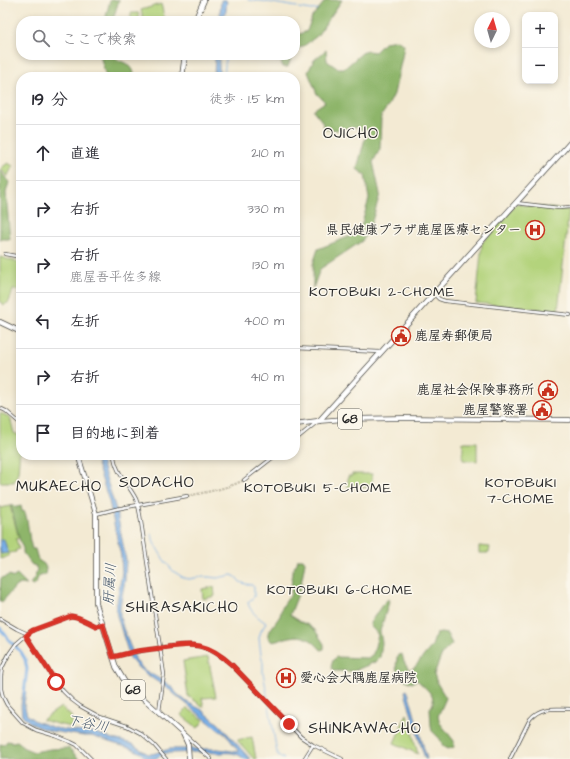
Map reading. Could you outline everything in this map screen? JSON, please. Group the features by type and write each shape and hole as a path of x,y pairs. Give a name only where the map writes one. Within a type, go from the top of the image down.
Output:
{"highway":[{"path":"197,16 204,0"},
{"path":"183,72 184,60"},
{"path":"300,424 319,421 570,143"},
{"path":"0,322 16,330"}],"main road":[{"name":"68","path":"319,421 404,418 570,420"},
{"name":"68","path":"80,460 96,514 96,603 116,667 125,682 183,734 188,745 189,759"}],"street":[{"path":"515,203 560,208 570,207"},
{"path":"5,254 16,256"},
{"path":"434,294 439,299 446,301 570,315"},
{"path":"300,348 380,352"},
{"path":"0,408 16,420"},
{"path":"300,436 319,421"},
{"path":"307,423 310,428"},
{"path":"115,460 122,478 136,498 138,505 164,674 159,712"},
{"path":"244,480 270,460"},
{"path":"96,514 109,510 187,496"},
{"path":"90,759 77,745 28,727 18,719 7,705 2,694 1,676 3,665 9,654 16,644 33,630 71,616 85,619 96,626 103,625"},
{"path":"0,619 27,635 56,682 72,700 100,717 127,726 147,738 165,758"},
{"path":"113,657 135,652 188,645 203,647 213,651 232,665 301,737 313,745 342,759"},
{"path":"510,759 533,715 541,710 570,709"},
{"path":"183,734 211,759"},
{"path":"304,759 313,745"}],"green space":[{"path":"110,0 119,0 114,16 106,16"},
{"path":"326,0 342,0 317,36 300,48 300,34 307,31 312,17"},
{"path":"161,4 164,16 143,16 141,10"},
{"path":"131,13 139,13 139,16 131,16"},
{"path":"397,40 404,45 394,94 381,116 380,149 373,162 380,194 370,228 362,241 320,269 313,288 313,264 318,249 353,235 362,223 369,199 365,175 357,169 367,134 356,128 339,130 325,129 321,120 313,110 325,102 317,94 308,72 314,60 326,50 327,61 337,68 345,68 362,53 367,51 375,52 385,42"},
{"path":"101,60 118,60 131,67 134,72 105,72"},
{"path":"290,60 288,67 282,67 281,61 275,61"},
{"path":"8,163 13,166 7,177 1,168"},
{"path":"0,169 9,182 6,193 10,239 0,239"},
{"path":"516,204 569,210 558,311 476,303 482,243"},
{"path":"0,257 16,262 16,290 13,290 9,302 4,305 0,302"},
{"path":"0,413 10,417 14,433 16,434 16,460 19,460 18,472 14,482 0,482"},
{"path":"463,442 477,442 477,461 463,460"},
{"path":"352,474 372,474 372,487 348,487 348,476 352,476"},
{"path":"11,505 17,507 21,506 22,511 25,512 32,549 35,549 38,560 44,564 46,568 45,575 40,576 37,579 36,584 32,586 30,584 35,577 37,569 23,553"},
{"path":"0,506 1,508 10,506 19,538 16,539 19,549 16,550 16,552 9,553 9,556 0,559"},
{"path":"479,546 490,547 489,553 479,553"},
{"path":"298,559 303,559 305,562 300,589 290,615 315,630 324,644 324,649 321,650 315,643 300,636 272,642 268,637 268,633 280,616 282,607 291,594 292,571"},
{"path":"10,575 12,578 17,575 27,585 21,584 16,586 2,602 0,601 1,578"},
{"path":"214,587 215,596 203,599 202,589"},
{"path":"388,599 389,602 380,631 382,643 380,657 375,662 354,671 334,671 331,667 333,660 336,657 368,658 373,654 378,635 371,627 370,623"},
{"path":"436,634 447,634 452,644 442,654 434,674 437,683 446,698 438,716 440,723 454,741 454,747 448,749 443,746 440,739 432,731 430,708 433,704 433,700 430,693 417,680 412,683 402,678 396,669 398,655 402,654 404,662 409,670 414,668 432,646"},
{"path":"208,657 216,697 202,698 204,707 188,696 183,661"},
{"path":"61,707 71,716 73,727 42,720"},
{"path":"187,708 204,720 198,728 181,715"},
{"path":"407,714 418,754 394,743"},
{"path":"252,737 256,759 254,759 237,740"},
{"path":"7,741 17,741 22,747 34,752 69,748 79,759 0,759 0,744 4,745"}],"water":[{"path":"221,0 226,0 226,11 224,16 221,16"},
{"path":"215,60 219,60 219,72 214,72"},
{"path":"96,460 101,460 117,513 126,560 120,616 136,661 144,670 165,682 187,702 202,710 220,725 250,759 244,759 237,754 230,753 197,752 165,753 151,759 133,749 92,736 51,731 38,727 22,715 21,705 23,692 26,691 24,704 27,715 35,721 55,728 96,733 132,744 148,754 170,749 218,749 239,752 225,733 220,731 170,690 143,672 130,658 117,616 116,607 122,572 121,556 109,501"},
{"path":"4,539 8,553 1,554 0,540"},
{"path":"407,690 427,759 425,759 406,696 405,691"}],"waterway":[{"path":"248,0 297,7"},
{"path":"299,8 312,10 318,9"},
{"path":"224,72 226,60"},
{"path":"152,534 154,543 164,560 173,571 184,578 217,578 232,575 240,582 252,585 254,587 254,597 248,602 252,611 257,617 266,623 259,638 268,700"},
{"name":"下谷川","path":"0,628 21,652 25,659 27,669 24,694"},
{"path":"269,706 277,753 284,759"},
{"path":"139,759 143,756"}],"tunnel":[{"path":"187,496 209,492 244,480"}],"place":[{"name":"県民健康プラザ鹿屋医療センター","path":"535,230"},
{"name":"鹿屋寿郵便局","path":"401,336"},
{"name":"鹿屋社会保険事務所","path":"548,390"},
{"name":"鹿屋警察署","path":"542,410"},
{"name":"愛心会大隅鹿屋病院","path":"286,678"}],"district":[{"name":"OJICHO","path":"351,133"},
{"name":"KOTOBUKI 2-CHOME","path":"382,292"},
{"name":"SODACHO","path":"157,482"},
{"name":"MUKAECHO","path":"59,486"},
{"name":"KOTOBUKI 5-CHOME","path":"318,488"},
{"name":"KOTOBUKI 7-CHOME","path":"521,492"},
{"name":"KOTOBUKI 6-CHOME","path":"340,590"},
{"name":"SHIRASAKICHO","path":"182,607"},
{"name":"SHINKAWACHO","path":"365,728"}],"route":[{"path":"56,682 26,636 33,630 71,616 76,616 85,619 96,626 103,625 113,657 138,651 177,645 198,646 213,651 232,665 289,724"}],"water label":[{"name":"肝属川","path":"110,584"}]}
